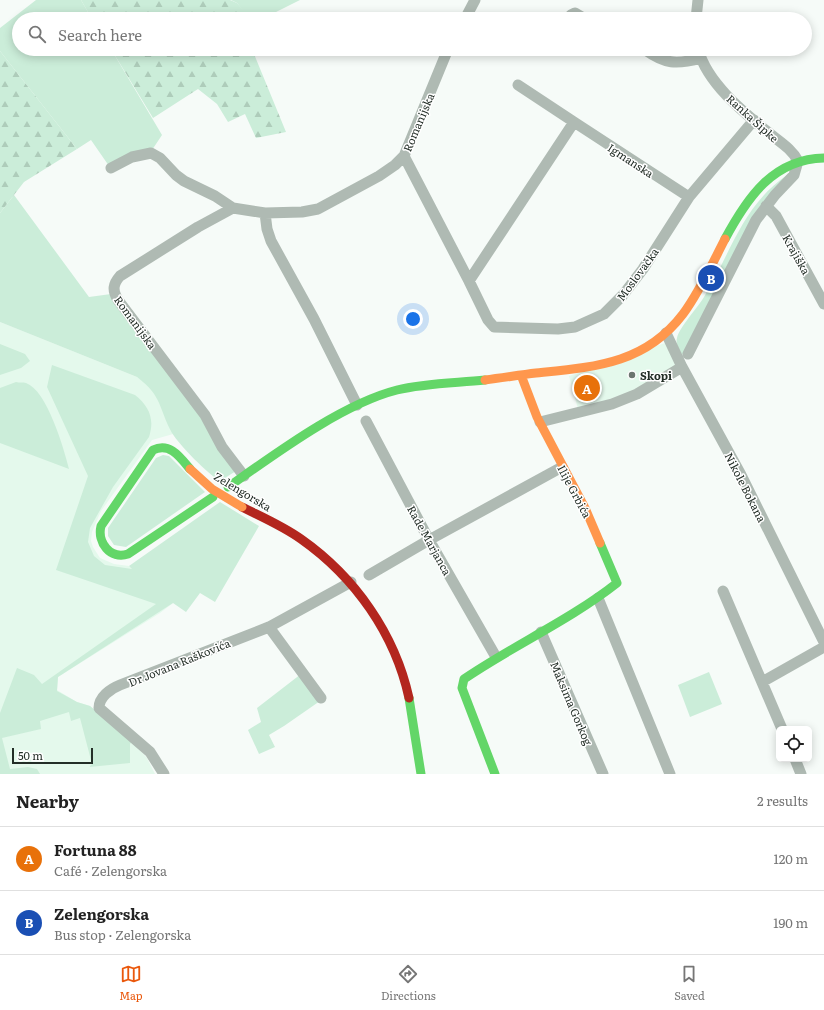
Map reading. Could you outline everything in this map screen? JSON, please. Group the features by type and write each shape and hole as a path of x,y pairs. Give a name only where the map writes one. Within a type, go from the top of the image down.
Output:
{"street":[{"path":"469,12 475,0"},
{"path":"697,12 698,0"},
{"name":"Romanijska","path":"111,168 132,157 151,153 160,158 176,175 184,181 216,196 233,208 265,213 302,212 318,209 379,176 395,165 404,156 445,56"},
{"path":"656,56 666,62 680,62 693,56"},
{"name":"Ranka Šipke","path":"701,56 718,86 754,120 793,153 798,161"},
{"name":"Igmanska","path":"518,85 689,197"},
{"name":"Moslovačka","path":"469,281 488,320 494,327 558,329 581,325 604,314 624,295 643,269 689,197 754,120"},
{"path":"404,156 469,281 574,122"},
{"path":"688,354 745,241 766,206 794,175 798,161 824,158"},
{"name":"Zelengorska","path":"228,487 357,405 384,394 426,384 588,368 617,361 638,352 666,333 691,302 751,197 769,178 798,161"},
{"name":"Krajiška","path":"766,206 776,216 824,304"},
{"name":"Romanijska","path":"233,208 198,227 120,276 115,281 113,289 118,300 205,415 222,447 244,476"},
{"path":"265,213 267,228 272,241 314,319 357,405"},
{"name":"Nikole Bokana","path":"666,333 682,367 741,475 824,642"},
{"path":"540,422 612,404 637,394 682,367"},
{"name":"Ilije Grbića","path":"495,774 462,688 463,681 471,672 598,598 616,585 617,580 585,508 562,467 540,422 521,375"},
{"name":"Rade Marjanca","path":"366,421 429,540 496,657"},
{"name":"Zelengorska","path":"213,497 126,555 115,555 106,549 99,537 100,526 153,450 166,446 178,455 190,469 212,489 307,543 351,582 366,600 400,666 410,701 421,774"},
{"path":"369,575 429,540 562,467"},
{"name":"Dr Jovana Raškovića","path":"164,774 150,752 101,710 99,705 102,699 113,688 269,627 351,582"},
{"path":"723,591 781,726"},
{"path":"598,598 670,774"},
{"path":"269,627 320,698"},
{"name":"Maksima Gorkog","path":"541,632 603,774"},
{"path":"762,682 824,647"},
{"path":"796,762 801,774"}],"shaded area":[{"path":"0,322 137,377 151,387 160,401 173,434 152,440 101,511 92,532 91,541 100,558 114,564 129,566 173,603 160,613 58,677 57,690 77,702 90,706 132,741 147,758 155,774 0,774"},
{"path":"665,343 675,361 675,366 636,391 578,409 569,376"}],"green space":[{"path":"36,0 81,0 88,12 21,12"},
{"path":"81,0 230,0 237,3 245,12 88,12"},
{"path":"231,0 300,0 276,12 244,12 237,3"},
{"path":"12,19 12,56 115,56 162,135 152,150 109,166 91,140 77,149 0,51 0,28"},
{"path":"0,51 77,149 24,182 0,213"},
{"path":"115,56 255,56 286,132 256,138 245,114 228,122 217,104 198,89 153,118"},
{"path":"787,175 682,355 677,345 678,334 704,297 748,216 772,187"},
{"path":"14,195 89,297 111,294 199,411 236,471 220,481 201,466 187,452 172,433 156,397 137,377 0,322 0,213"},
{"path":"0,344 25,354 30,361 21,368 0,375"},
{"path":"52,365 135,395 140,399 150,413 151,430 149,437 113,487 90,528 88,542 94,556 105,565 132,569 129,566 220,502 259,526 215,602 200,593 186,612 173,603 58,677 57,691 77,702 90,706 132,741 130,744 130,763 89,767 92,764 80,718 71,721 69,712 40,721 41,729 2,738 10,769 28,767 37,769 40,774 0,774 0,713 17,668 34,675 42,684 156,604 56,570 88,476 47,387"},
{"path":"16,382 26,383 34,388 48,408 59,435 69,469 0,443 0,388"},
{"path":"163,455 169,456 205,492 126,547 114,545 108,536 108,528 156,458"},
{"path":"709,672 722,704 690,717 678,685"},
{"path":"301,674 320,701 269,735 275,747 259,754 248,730 261,722 257,708"}],"traffic: fast":[{"path":"725,239 733,224 753,196 776,173 790,165 806,160 824,158"},
{"path":"228,487 288,445 354,406 397,390 418,386 485,380"},
{"path":"190,469 170,449 159,448 153,450 101,526 101,538 106,548 110,552 116,554 128,554 213,497"},
{"path":"495,774 462,688 464,679 561,621 617,583 600,543"},
{"path":"409,698 421,774"}],"traffic: slow":[{"path":"485,380 598,365 635,353 668,331 683,314 706,277 725,239"},
{"path":"521,375 537,417 585,508 600,543"},
{"path":"190,469 212,489 242,507"}],"traffic: jam":[{"path":"242,507 280,526 301,539 321,554 355,589 370,609 394,652 403,674 409,698"}],"place":[{"name":"Zelengorska","path":"711,278"},
{"name":"Skopi","path":"632,375"},
{"name":"Fortuna 88","path":"587,388"}]}
